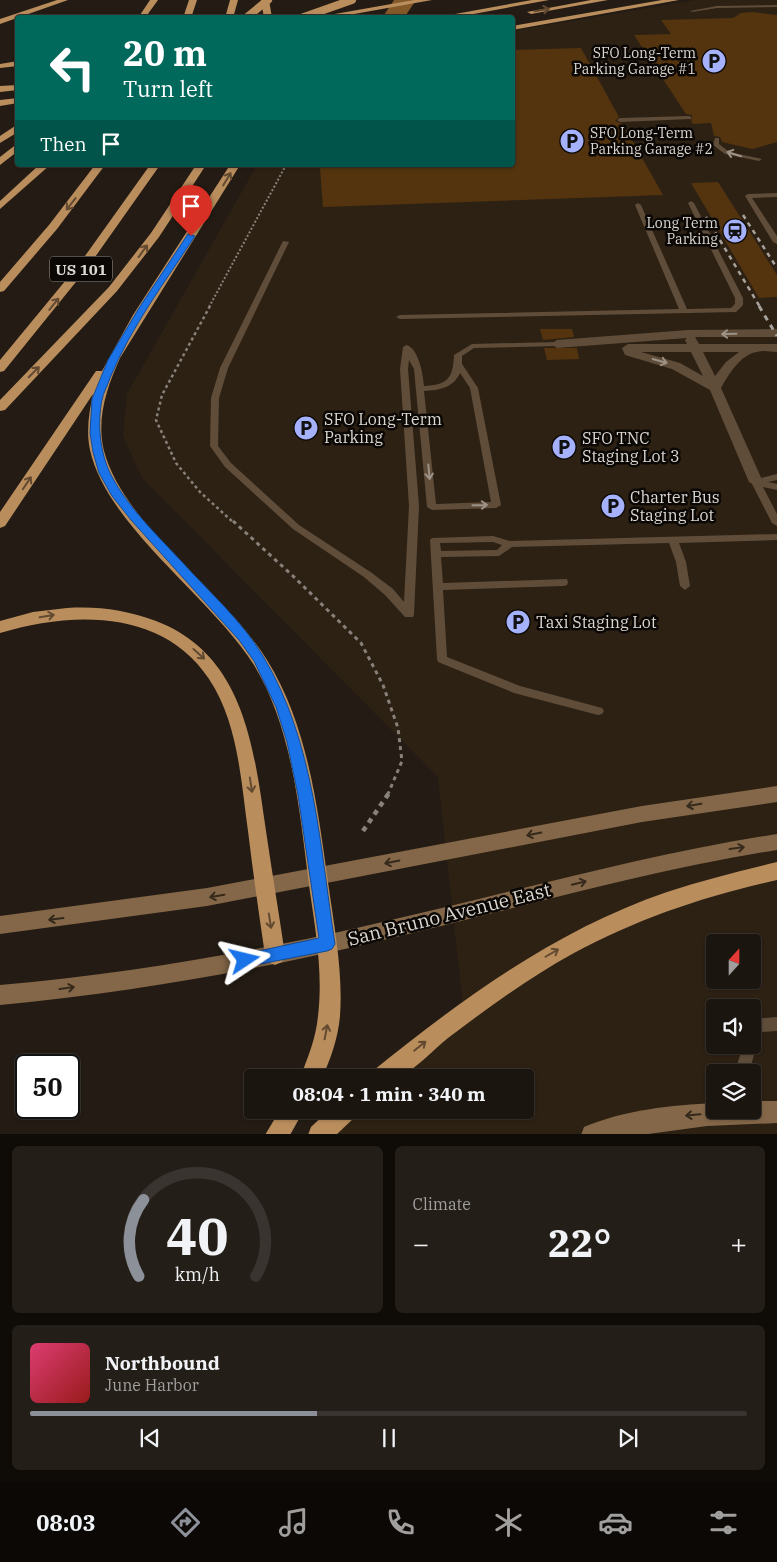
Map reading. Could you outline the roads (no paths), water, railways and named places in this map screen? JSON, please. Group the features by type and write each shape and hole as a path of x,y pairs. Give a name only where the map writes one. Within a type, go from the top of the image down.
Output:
{"highway":[{"path":"20,15 64,0"},
{"path":"143,15 154,0"},
{"path":"188,15 193,0"},
{"path":"230,15 234,0"},
{"path":"249,15 266,0"},
{"path":"266,0 268,15"},
{"path":"308,15 352,0"},
{"path":"315,15 396,0"},
{"path":"334,15 428,0"},
{"path":"454,15 545,0"},
{"path":"519,14 604,0"},
{"path":"515,27 675,0"},
{"path":"0,22 15,17"},
{"path":"0,66 15,64"},
{"path":"0,89 15,87"},
{"path":"0,103 15,100"},
{"path":"0,113 15,110"},
{"path":"0,140 15,129"},
{"path":"0,162 15,149"},
{"path":"0,206 43,167"},
{"name":"US 101","path":"0,289 57,221 98,167"},
{"name":"US 101","path":"0,368 84,265 154,167"},
{"path":"0,407 113,289 145,248 200,167"},
{"path":"0,523 144,308 234,167"},
{"path":"144,308 113,360 98,394 95,415 98,452 112,486 134,517 243,637 268,676 287,718 294,742 318,877 330,977 329,1018 321,1054 315,1069"},
{"path":"0,627 51,615 88,612 107,614 143,621 160,628 176,636 204,659 225,687 238,723 252,791 275,955"},
{"path":"393,1069 479,1001 531,966 576,940 670,898 727,881 777,870"},
{"path":"276,1134 287,1119"},
{"path":"319,1134 336,1119"}],"street":[{"path":"557,344 688,334 777,333"},
{"path":"688,334 693,348 715,388 756,482"},
{"path":"557,344 613,348 777,348"},
{"path":"613,348 676,366 715,388"},
{"path":"715,388 722,372 734,359 755,348"},
{"path":"0,925 147,906 265,887 669,809 777,794"},
{"name":"San Bruno Avenue East","path":"0,996 96,984 275,955 666,861 724,849 777,842"},
{"path":"761,1112 777,1112"},
{"path":"592,1134 643,1122 706,1113"}],"lane":[{"path":"692,11 717,7 777,6"},
{"path":"620,120 689,118"},
{"path":"717,139 716,145 727,153 759,159"},
{"path":"777,195 748,196 777,242"},
{"path":"400,317 734,310 739,305 739,298 691,203"},
{"path":"638,205 684,311"},
{"path":"286,242 224,368 215,398 214,446 228,465 296,527 368,575 389,592 409,614 414,506 404,369 407,347 418,369 432,507 496,505 474,388 458,365"},
{"path":"420,389 445,387 452,382 458,365 458,355 472,346 557,344"},
{"path":"756,482 777,477"},
{"path":"756,482 777,487"},
{"path":"756,482 777,523"},
{"path":"598,711 518,690 442,659 435,540 494,538 510,544 777,537"},
{"path":"673,540 681,562 685,586"},
{"path":"436,554 499,553 510,544"},
{"path":"438,587 563,582"},
{"path":"761,1025 777,1024"}],"waterway":[{"path":"395,15 405,0"}],"railway":[{"path":"743,215 777,268"},
{"path":"706,217 760,307"},
{"path":"759,306 777,336"}],"place":[{"name":"SFO Long-Term Parking Garage #1","path":"714,61"},
{"name":"SFO Long-Term Parking Garage #2","path":"572,141"},
{"name":"Long Term Parking","path":"735,231"},
{"name":"SFO Long-Term Parking","path":"306,428"},
{"name":"SFO TNC Staging Lot 3","path":"564,447"},
{"name":"Charter Bus Staging Lot","path":"613,506"},
{"name":"Taxi Staging Lot","path":"518,622"}]}
